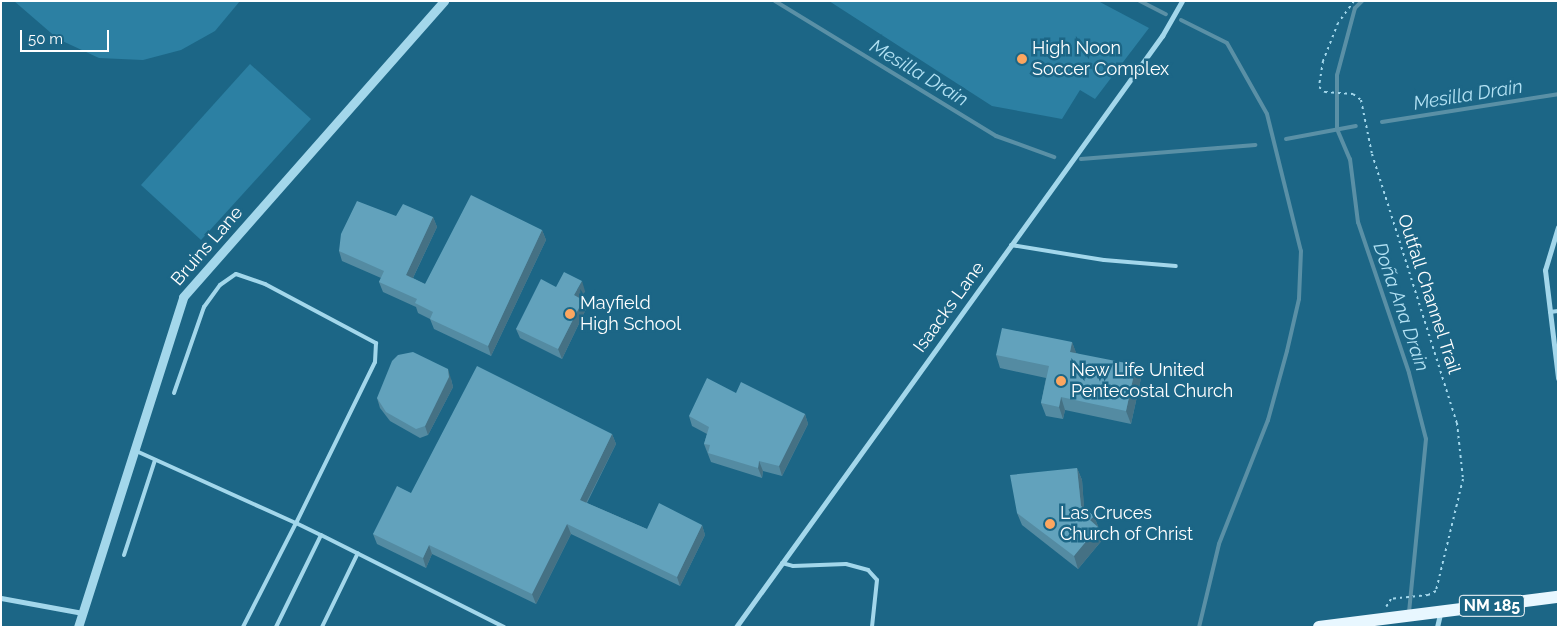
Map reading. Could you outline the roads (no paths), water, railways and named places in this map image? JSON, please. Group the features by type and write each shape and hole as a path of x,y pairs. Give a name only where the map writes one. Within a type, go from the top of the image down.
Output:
{"main road":[{"name":"NM 185","path":"1319,627 1558,597"}],"street":[{"name":"Bruins Lane","path":"78,627 183,297 444,1"},
{"name":"Isaacks Lane","path":"736,627 1162,36 1182,1"},
{"path":"1558,227 1545,270 1558,378"},
{"path":"1,598 83,613"},
{"path":"1433,614 1437,627"}],"lane":[{"path":"1011,245 1104,260 1176,266"},
{"path":"174,393 204,307 220,285 236,274 265,284 376,343 375,362 243,627"},
{"path":"1550,312 1558,311"},
{"path":"134,450 296,523 504,627"},
{"path":"124,555 155,460"},
{"path":"276,627 321,535"},
{"path":"322,627 358,553"},
{"path":"782,563 792,566 846,564 868,570 877,580 872,627"}],"waterway":[{"name":"Mesilla Drain","path":"775,1 996,136 1054,157"},
{"path":"1140,1 1166,14"},
{"name":"Doña Ana Drain","path":"1362,1 1355,8 1337,75 1337,129 1350,159 1358,222 1409,373 1426,439 1409,612"},
{"path":"1181,20 1227,43 1267,114 1301,251 1299,299 1287,351 1268,420 1219,544 1199,627"},
{"name":"Mesilla Drain","path":"1382,122 1558,94"},
{"name":"Mesilla Drain","path":"1286,139 1356,126"},
{"name":"Mesilla Drain","path":"1081,159 1255,145"}],"place":[{"name":"High Noon Soccer Complex","path":"1022,59"},
{"name":"Mayfield High School","path":"570,314"},
{"name":"New Life United Pentecostal Church","path":"1061,381"},
{"name":"Las Cruces Church of Christ","path":"1050,524"}]}
